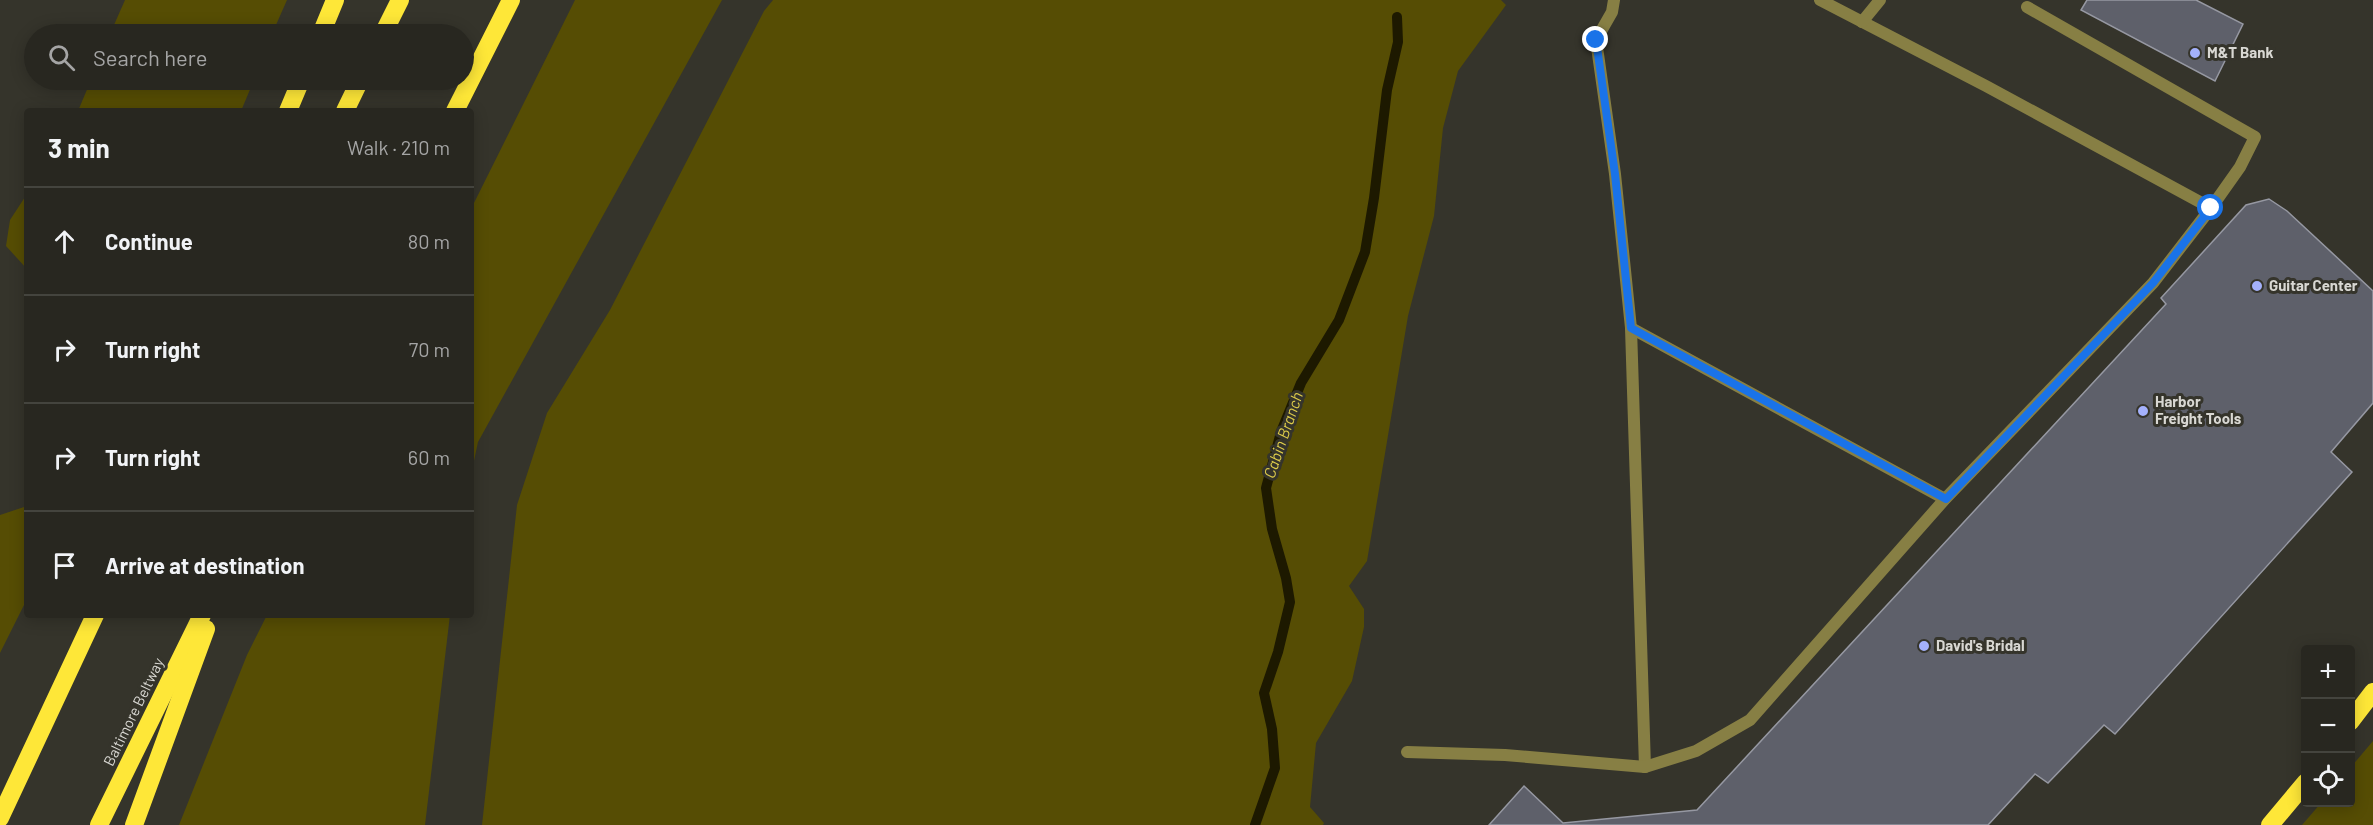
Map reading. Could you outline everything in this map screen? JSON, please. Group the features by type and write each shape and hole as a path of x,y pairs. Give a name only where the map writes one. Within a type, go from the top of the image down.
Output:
{"highway":[{"path":"325,24 335,0"},
{"path":"388,24 400,0"},
{"path":"474,73 511,0"},
{"path":"289,108 297,90"},
{"path":"346,108 355,90"},
{"path":"457,108 466,90"},
{"path":"0,818 33,743 83,618"},
{"path":"33,743 94,618"},
{"name":"Baltimore Beltway","path":"99,825 201,618"},
{"path":"134,825 210,618"},
{"path":"2355,715 2373,692"},
{"path":"2270,825 2301,788"}],"lane":[{"path":"1614,0 1612,12 1596,40 1615,174 1631,328 1645,767"},
{"path":"1820,0 2211,208"},
{"path":"1862,22 1880,0"},
{"path":"1407,752 1505,755 1645,767 1696,751 1750,720 1946,499 2153,283 2211,208 2240,166 2255,137 2027,7"},
{"path":"1631,328 1946,499"}],"shaded area":[{"path":"125,0 287,0 276,24 114,24"},
{"path":"575,0 722,0 478,442 474,461 474,203"},
{"path":"773,0 1501,0 1506,5 1458,71 1443,128 1434,216 1408,316 1367,561 1349,586 1364,609 1364,627 1352,681 1316,743 1310,807 1324,823 1323,825 482,825 517,505 547,413 610,310 764,11"},
{"path":"87,90 250,90 242,108 79,108"},
{"path":"24,199 24,266 6,246 10,220"},
{"path":"24,507 24,605 0,653 0,515"},
{"path":"266,618 450,618 425,825 179,825 247,655"},
{"path":"2373,741 2373,825 2302,825 2318,807 2355,807 2355,762"}],"building":[{"name":"M&T Bank","path":"2087,0 2196,0 2243,24 2215,81 2081,10"},
{"path":"2269,199 2287,211 2373,291 2373,403 2331,452 2352,472 2115,734 2104,725 2048,783 2035,774 1988,825 1489,825 1524,786 1563,823 1697,810 2166,304 2161,298 2246,205"}],"waterway":[{"name":"Cabin Branch","path":"1255,825 1275,768 1272,729 1264,693 1278,652 1290,602 1286,578 1272,529 1266,488 1281,432 1301,383 1339,320 1365,252 1387,90 1398,42 1397,17"}],"place":[{"name":"M&T Bank","path":"2195,53"},
{"name":"Guitar Center","path":"2257,286"},
{"name":"Harbor Freight Tools","path":"2143,411"},
{"name":"David's Bridal","path":"1924,646"}],"route":[{"path":"1596,40 1615,174 1631,328 1946,499 2153,283 2211,208"}]}
